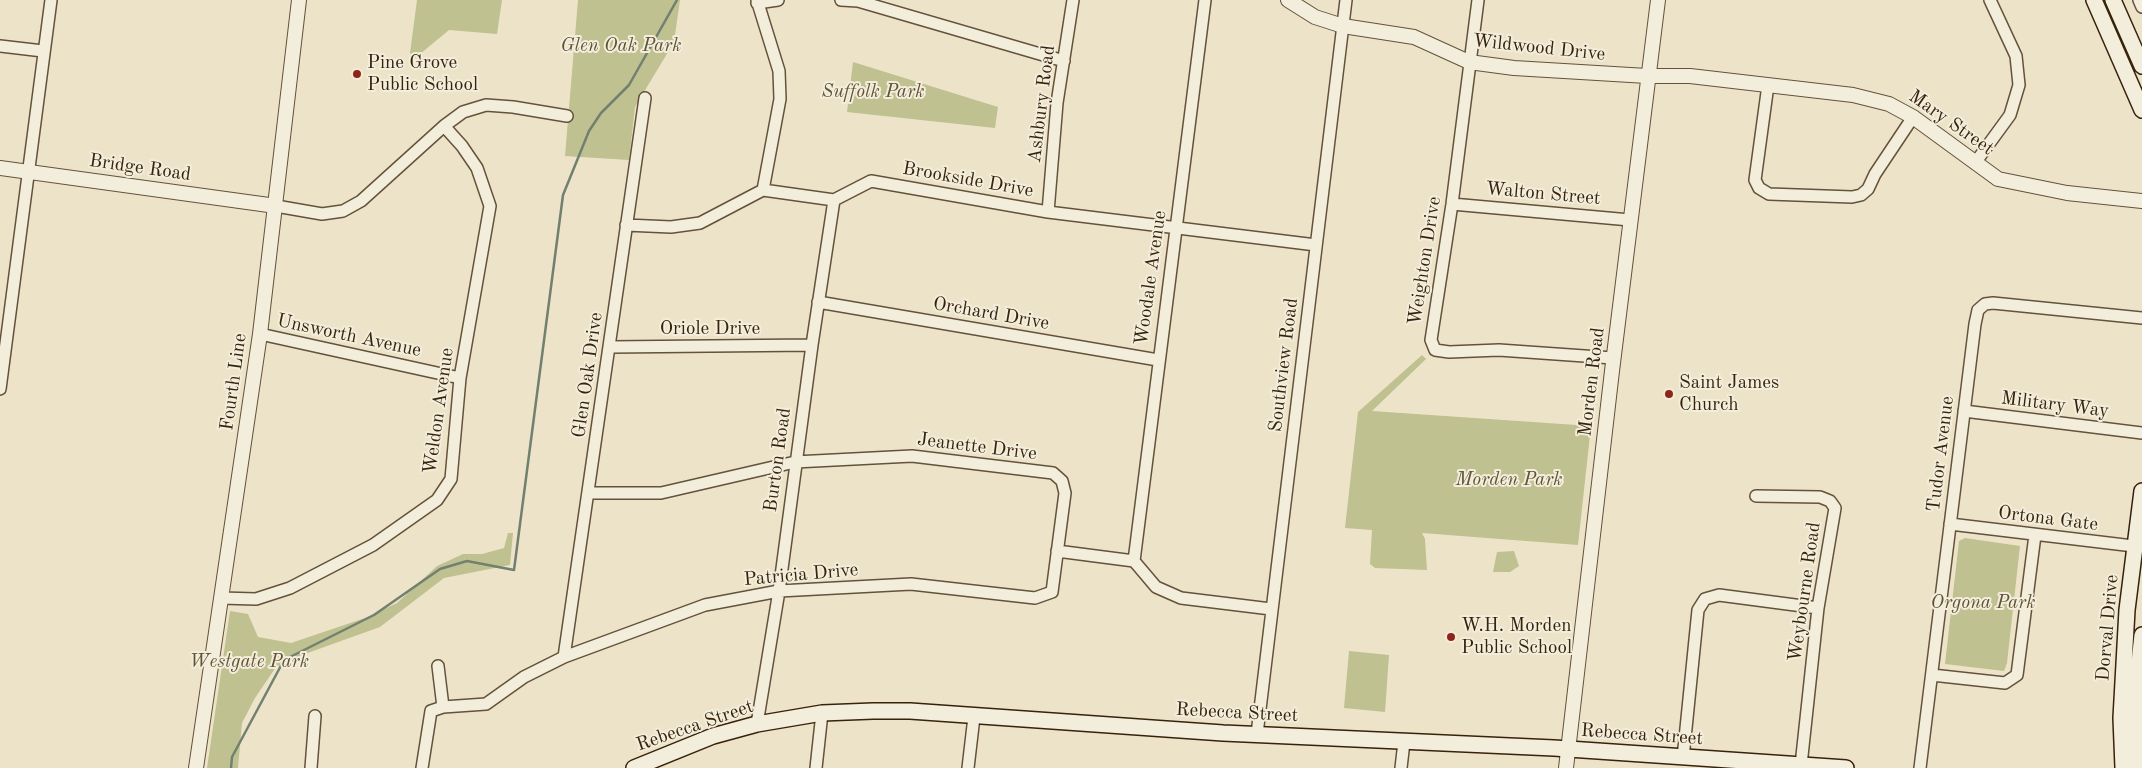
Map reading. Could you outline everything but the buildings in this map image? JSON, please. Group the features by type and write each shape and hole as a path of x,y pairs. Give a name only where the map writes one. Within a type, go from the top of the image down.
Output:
{"main road":[{"path":"2094,0 2142,110"},
{"path":"2113,0 2142,66"},
{"name":"Dorval Drive","path":"2124,768 2122,744 2127,610 2138,547 2142,491"},
{"name":"Dorval Drive","path":"2137,768 2135,698 2142,635"},
{"name":"Rebecca Street","path":"634,768 659,763 714,736 757,724 822,713 910,711 1256,734 1568,750 1846,768"},
{"path":"2118,768 2122,744"}],"street":[{"path":"0,389 51,0"},
{"name":"Fourth Line","path":"196,768 260,334 299,0"},
{"path":"762,190 780,100 780,90 779,71 757,2 778,0"},
{"path":"841,0 858,1 1064,61"},
{"name":"Ashbury Road","path":"1048,212 1057,103 1073,0"},
{"name":"Woodale Avenue","path":"1134,561 1205,0"},
{"name":"Wildwood Drive","path":"1288,0 1315,17 1343,26 1414,37 1469,62 1514,68 1647,76"},
{"name":"Southview Road","path":"1256,734 1346,0"},
{"name":"Weighton Drive","path":"1478,0 1452,204 1431,340 1435,350 1449,352 1499,350 1613,358"},
{"name":"Morden Road","path":"1566,768 1613,358 1658,0"},
{"path":"1975,163 2010,115 2018,85 2016,56 1990,0"},
{"path":"2138,0 2142,7"},
{"path":"0,46 44,51"},
{"name":"Mary Street","path":"1647,76 1690,76 1768,85 1853,95 1889,104 1913,117 1998,179 2067,193 2142,201"},
{"path":"1768,85 1755,180 1759,188 1769,194 1852,197 1861,195 1868,189 1875,174 1913,117"},
{"name":"Glen Oak Drive","path":"564,657 590,493 645,98"},
{"path":"276,206 322,214 343,210 361,202 444,126 463,112 486,105 513,107 567,116"},
{"name":"Weldon Avenue","path":"220,598 256,599 290,588 372,545 437,500 451,478 460,378 490,206 478,168 444,126"},
{"name":"Bridge Road","path":"0,168 276,206"},
{"name":"Brookside Drive","path":"834,200 871,181 1048,212 1316,244"},
{"path":"626,225 671,227 700,223 762,190 834,200"},
{"name":"Burton Road","path":"757,724 779,591 795,462 834,200"},
{"name":"Walton Street","path":"1452,204 1630,220"},
{"name":"Orchard Drive","path":"818,302 1158,360"},
{"name":"Tudor Avenue","path":"1920,768 1976,314 1985,304 1996,303 2142,318"},
{"name":"Unsworth Avenue","path":"260,334 460,378"},
{"name":"Oriole Drive","path":"610,347 812,346"},
{"name":"Military Way","path":"1964,411 2142,432"},
{"name":"Jeanette Drive","path":"590,493 662,493 795,462 912,456 1053,473 1062,481 1064,493 1057,551"},
{"name":"Weybourne Road","path":"1756,496 1820,497 1830,500 1835,508 1818,608 1801,765"},
{"name":"Ortona Gate","path":"1950,524 2138,547"},
{"path":"1932,675 2006,683 2017,675 2035,535"},
{"path":"1057,551 1134,561 1156,587 1181,598 1271,609"},
{"name":"Patricia Drive","path":"443,707 486,704 524,676 564,657 705,604 779,591 911,584 1035,598 1052,592 1057,551"},
{"path":"1683,758 1698,610 1705,599 1719,595 1818,608"},
{"path":"422,768 431,710 443,707 438,666"},
{"path":"816,768 822,713"},
{"path":"311,768 314,716"},
{"path":"968,768 974,716"},
{"path":"1401,768 1404,742"}],"green space":[{"path":"417,0 502,0 497,34 449,30 414,59 410,53"},
{"name":"Glen Oak Park","path":"578,0 680,0 674,42 635,107 629,160 565,156"},
{"name":"Suffolk Park","path":"853,62 998,107 995,128 847,112"},
{"name":"Morden Park","path":"1422,355 1426,359 1372,411 1591,426 1578,545 1422,533 1425,539 1427,570 1375,568 1370,564 1372,530 1345,528 1358,412"},
{"name":"Westgate Park","path":"508,533 513,533 510,565 444,578 380,627 302,655 276,667 255,698 242,723 238,768 207,768 230,611 248,614 258,637 291,643 365,618 397,603 437,566 463,554 482,554 504,548"},
{"name":"Orgona Park","path":"1965,538 2020,546 2007,663 2004,671 1945,664 1959,541"},
{"path":"1514,551 1519,566 1510,572 1493,572 1497,552"},
{"path":"1349,651 1389,655 1385,712 1344,708"}],"waterway":[{"path":"231,768 232,757 284,660 374,615 440,569 467,561 514,570 563,195 589,131 601,113 629,85 677,0"}],"place":[{"name":"Pine Grove Public School","path":"357,74"},
{"name":"Saint James Church","path":"1669,394"},
{"name":"W.H. Morden Public School","path":"1451,637"}]}
